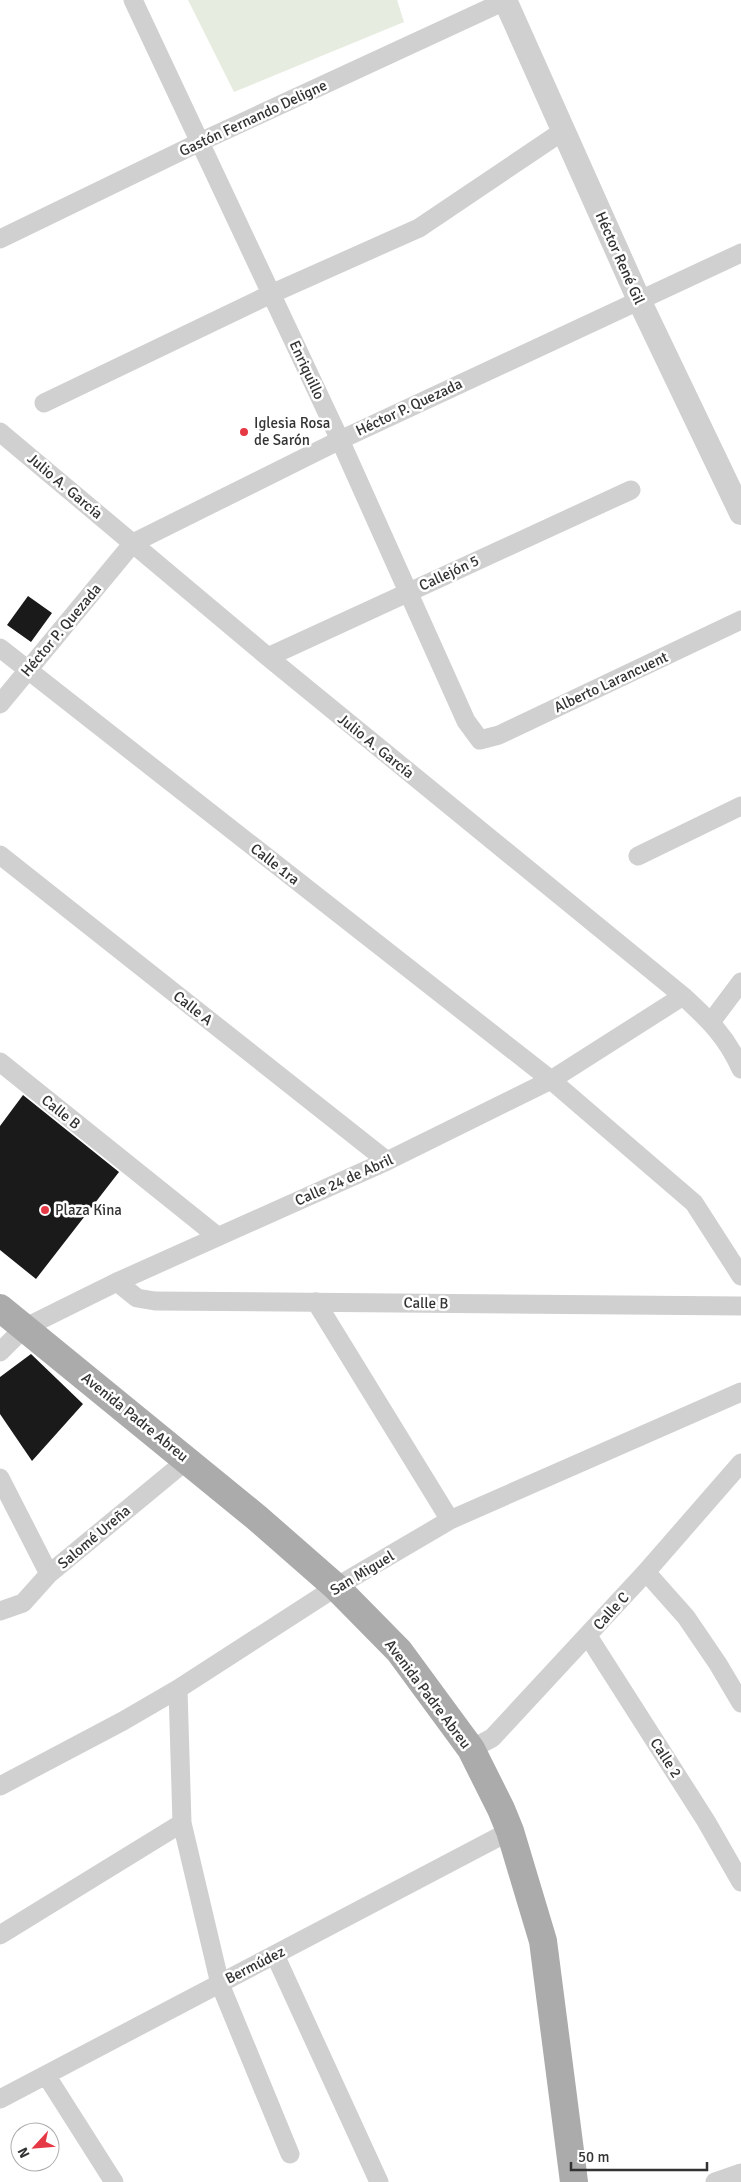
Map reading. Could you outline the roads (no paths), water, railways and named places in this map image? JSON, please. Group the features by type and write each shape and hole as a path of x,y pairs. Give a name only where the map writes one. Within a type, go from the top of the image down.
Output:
{"main road":[{"name":"Avenida Padre Abreu","path":"0,1308 187,1460 336,1587 399,1651 471,1749 510,1831 543,1941 574,2182"}],"street":[{"name":"Enriquillo","path":"133,0 340,440 466,721 480,740"},
{"name":"Gastón Fernando Deligne","path":"0,239 200,142 506,0"},
{"name":"Héctor René Gil","path":"506,0 639,300 741,513"},
{"path":"44,403 272,294 419,228 563,131"},
{"name":"Héctor P. Quezada","path":"0,704 133,543 340,440 741,253"},
{"name":"Julio A. García","path":"0,432 268,657 683,996 736,1047 741,1069"},
{"name":"Callejón 5","path":"268,657 631,490"},
{"name":"Alberto Larancuent","path":"480,740 499,735 741,620"},
{"name":"Calle 1ra","path":"0,648 551,1080 694,1203 741,1276"},
{"path":"638,856 741,806"},
{"name":"Calle A","path":"0,855 386,1161"},
{"path":"711,1022 741,982"},
{"name":"Calle 24 de Abril","path":"0,1352 24,1328 117,1282 386,1161 551,1080 683,996"},
{"name":"Calle B","path":"0,1062 216,1236"},
{"name":"Calle B","path":"117,1282 137,1298 155,1301 741,1306"},
{"path":"316,1302 450,1520"},
{"name":"San Miguel","path":"0,1786 123,1721 178,1689 336,1587 450,1520 741,1392"},
{"name":"Salomé Ureña","path":"0,1611 23,1603 49,1574 187,1460"},
{"name":"Calle C","path":"471,1749 492,1738 646,1572 741,1463"},
{"path":"0,1478 49,1574"},
{"path":"646,1572 686,1617 718,1664 741,1703"},
{"name":"Calle 2","path":"588,1636 706,1821 741,1882"},
{"path":"178,1689 182,1823 220,1984 290,2154"},
{"path":"0,1935 182,1823"},
{"name":"Bermúdez","path":"0,2099 510,1831"},
{"path":"276,1955 379,2182"},
{"path":"46,2075 114,2182"},
{"path":"715,2182 741,2173"}],"place":[{"name":"Iglesia Rosa de Sarón","path":"244,432"},
{"name":"Plaza Kina","path":"45,1210"}]}
